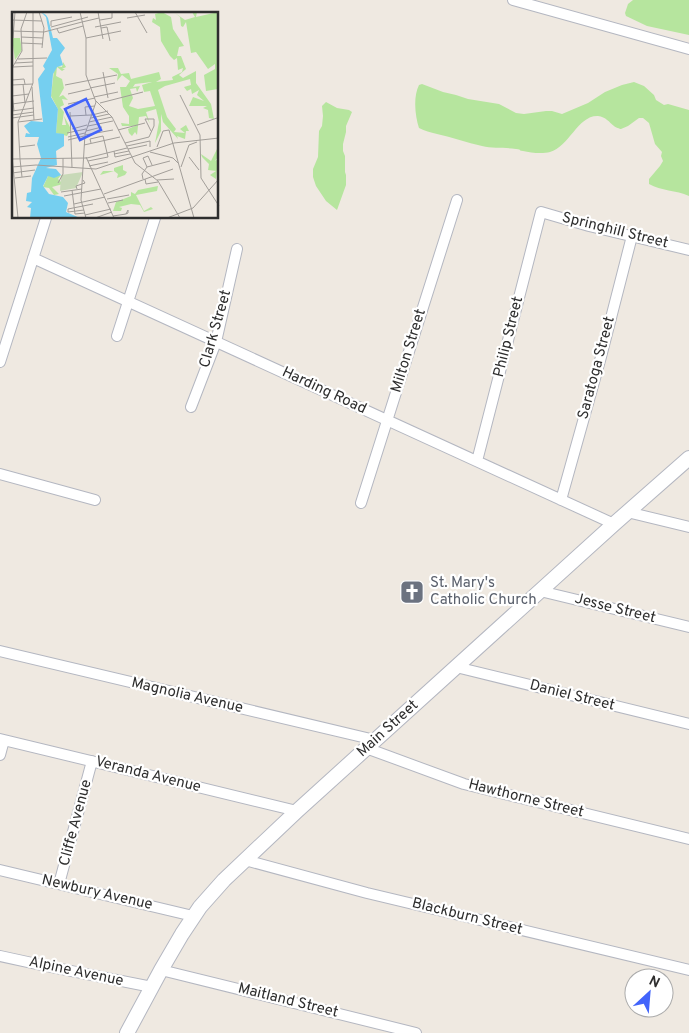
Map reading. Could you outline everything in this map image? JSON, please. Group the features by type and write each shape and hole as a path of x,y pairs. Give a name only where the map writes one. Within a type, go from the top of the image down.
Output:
{"main road":[{"name":"Main Street","path":"127,1033 193,916 214,890 370,744 689,458"}],"street":[{"path":"513,0 689,49"},
{"name":"Milton Street","path":"361,503 458,200"},
{"name":"Springhill Street","path":"541,212 589,226 689,250"},
{"name":"Philip Street","path":"478,461 541,212"},
{"path":"0,362 46,219"},
{"path":"117,336 155,219"},
{"name":"Saratoga Street","path":"561,500 632,236"},
{"name":"Clark Street","path":"191,407 216,342 237,249"},
{"name":"Harding Road","path":"33,258 614,524"},
{"path":"0,474 95,500"},
{"path":"628,512 689,527"},
{"name":"Jesse Street","path":"540,591 689,627"},
{"name":"Magnolia Avenue","path":"0,651 370,744"},
{"name":"Daniel Street","path":"456,667 689,724"},
{"path":"0,755 2,739"},
{"name":"Veranda Avenue","path":"2,739 297,811"},
{"name":"Hawthorne Street","path":"370,744 464,784 689,839"},
{"name":"Cliffe Avenue","path":"60,884 92,761"},
{"name":"Blackburn Street","path":"245,860 367,893 689,970"},
{"name":"Newbury Avenue","path":"0,870 193,916"},
{"name":"Alpine Avenue","path":"0,956 152,987"},
{"name":"Maitland Street","path":"161,970 416,1033"}],"green space":[{"path":"633,0 689,0 689,35 647,26 626,16 628,4"},
{"path":"634,82 644,86 654,95 656,100 664,105 668,104 689,110 689,196 649,184 649,179 663,161 662,152 655,144 649,123 643,118 639,118 621,129 603,117 591,117 585,120 557,149 540,153 512,148 486,147 430,132 419,128 416,118 416,95 419,85 422,84 468,99 499,104 516,113 552,111 562,114 588,103 605,92"},
{"path":"326,102 337,108 352,112 346,126 343,144 346,185 337,210 326,201 316,186 313,177 313,169 318,157 319,131 322,126 322,106"}],"place":[{"name":"St. Mary's Catholic Church","path":"412,592"}]}
